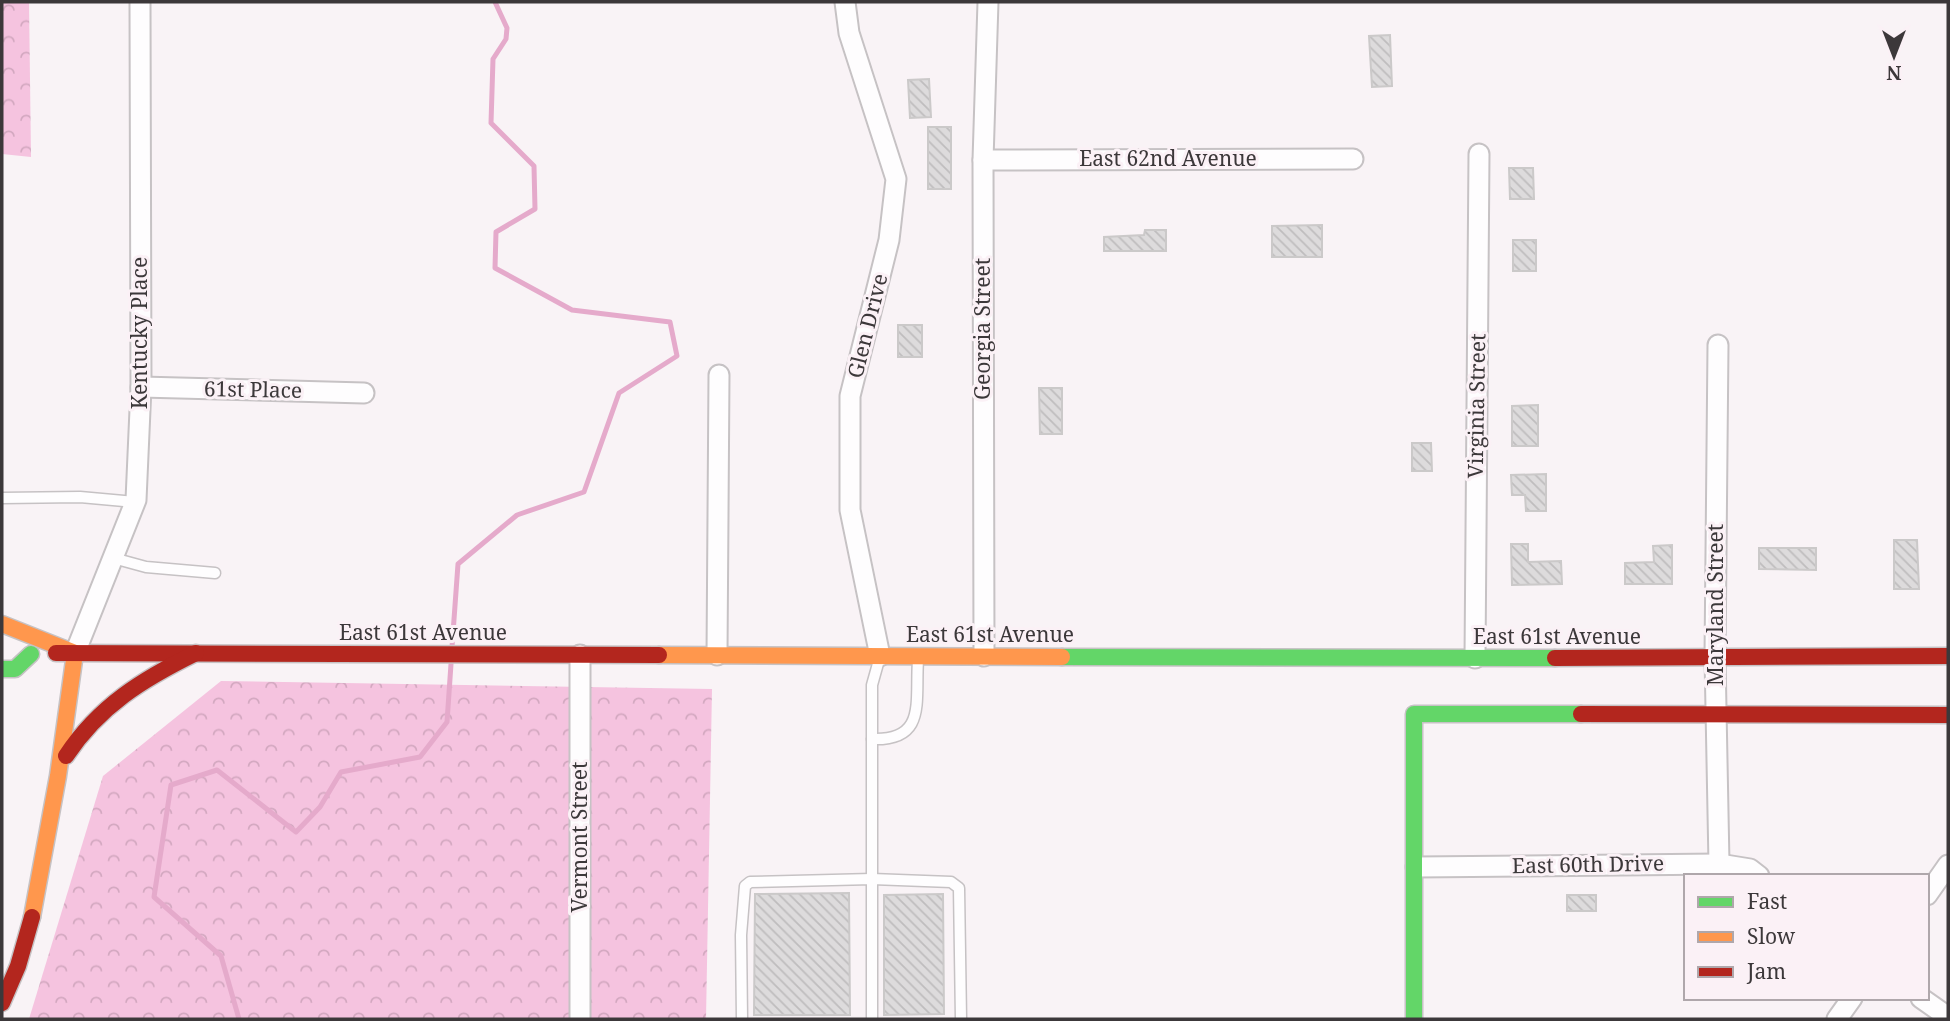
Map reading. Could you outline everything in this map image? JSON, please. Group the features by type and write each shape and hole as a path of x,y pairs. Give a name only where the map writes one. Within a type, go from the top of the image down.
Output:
{"main road":[{"path":"2,624 75,653 62,762 30,930 2,1003"},
{"name":"East 61st Avenue","path":"2,641 15,641 31,654 1475,658 1948,656"},
{"path":"62,762 81,731 103,706 130,687 196,653"},
{"name":"East 61st Avenue","path":"2,669 15,669 31,654"},
{"path":"1414,1019 1414,714 1948,715"}],"street":[{"name":"Kentucky Place","path":"75,653 135,502 141,387 140,2"},
{"name":"Glen Drive","path":"845,2 849,33 896,179 889,240 850,396 850,510 880,656"},
{"name":"Georgia Street","path":"984,656 983,160 988,2"},
{"name":"Virginia Street","path":"1475,658 1479,154"},
{"name":"East 62nd Avenue","path":"983,160 1353,159"},
{"name":"Maryland Street","path":"1718,345 1714,657 1718,864"},
{"path":"717,656 719,375"},
{"name":"61st Place","path":"141,387 364,393"},
{"name":"Vermont Street","path":"580,655 580,1019"},
{"name":"East 60th Drive","path":"1416,867 1718,864 1750,869 1756,874"},
{"path":"1929,892 1948,865"},
{"path":"1837,1019 1851,1000"},
{"path":"1924,1000 1948,1017"}],"lane":[{"path":"2,498 80,496 135,502"},
{"path":"113,558 146,568 215,573"},
{"path":"872,1019 872,685 880,656"},
{"path":"872,739 903,736 911,728 915,711 918,656"},
{"path":"742,1019 741,936 745,886 750,882 872,879 951,882 958,888 961,1019"}],"green space":[{"path":"2,2 29,2 31,157 2,154"},
{"path":"221,681 712,689 706,1019 29,1019 103,776"}],"building":[{"path":"1390,35 1392,86 1372,87 1369,36"},
{"path":"929,79 931,117 910,118 908,80"},
{"path":"928,127 951,127 951,189 928,189"},
{"path":"1509,168 1533,168 1534,199 1510,199"},
{"path":"1322,225 1322,257 1272,257 1272,226"},
{"path":"1145,230 1166,230 1166,251 1104,251 1104,237 1144,235"},
{"path":"1513,240 1536,240 1536,271 1513,271"},
{"path":"898,325 922,325 922,357 898,357"},
{"path":"1039,388 1062,388 1062,434 1040,434"},
{"path":"1538,405 1538,446 1512,446 1512,406"},
{"path":"1412,443 1431,443 1432,471 1412,471"},
{"path":"1546,474 1546,511 1526,511 1525,495 1512,495 1511,475"},
{"path":"1894,540 1917,540 1919,589 1894,589"},
{"path":"1511,544 1528,544 1528,562 1561,561 1562,584 1512,585"},
{"path":"1672,545 1672,584 1625,584 1625,563 1654,562 1653,546"},
{"path":"1759,548 1816,548 1816,570 1759,569"},
{"path":"849,893 850,1015 754,1015 755,894"},
{"path":"943,894 944,1014 884,1015 884,895"},
{"path":"1567,895 1596,895 1596,911 1567,911"}],"waterway":[{"path":"452,647 458,564 517,515 584,492 619,393 677,356 670,322 572,310 495,268 496,232 535,209 534,166 491,123 493,59 506,39 507,28 495,2"},
{"path":"239,1019 221,956 154,897 171,785 217,770 296,832 320,807 341,772 420,757 447,722 451,664"}],"traffic: fast":[{"path":"2,669 15,669 31,654"},
{"path":"1062,657 1555,658"},
{"path":"1414,1019 1414,714 1581,714"}],"traffic: slow":[{"path":"2,624 75,653 58,776 32,917"},
{"path":"659,655 1062,657"}],"traffic: jam":[{"path":"56,653 659,655"},
{"path":"66,756 108,708 140,684 196,653"},
{"path":"1555,658 1948,656"},
{"path":"1581,714 1948,715"},
{"path":"2,1003 18,966 32,917"}]}
